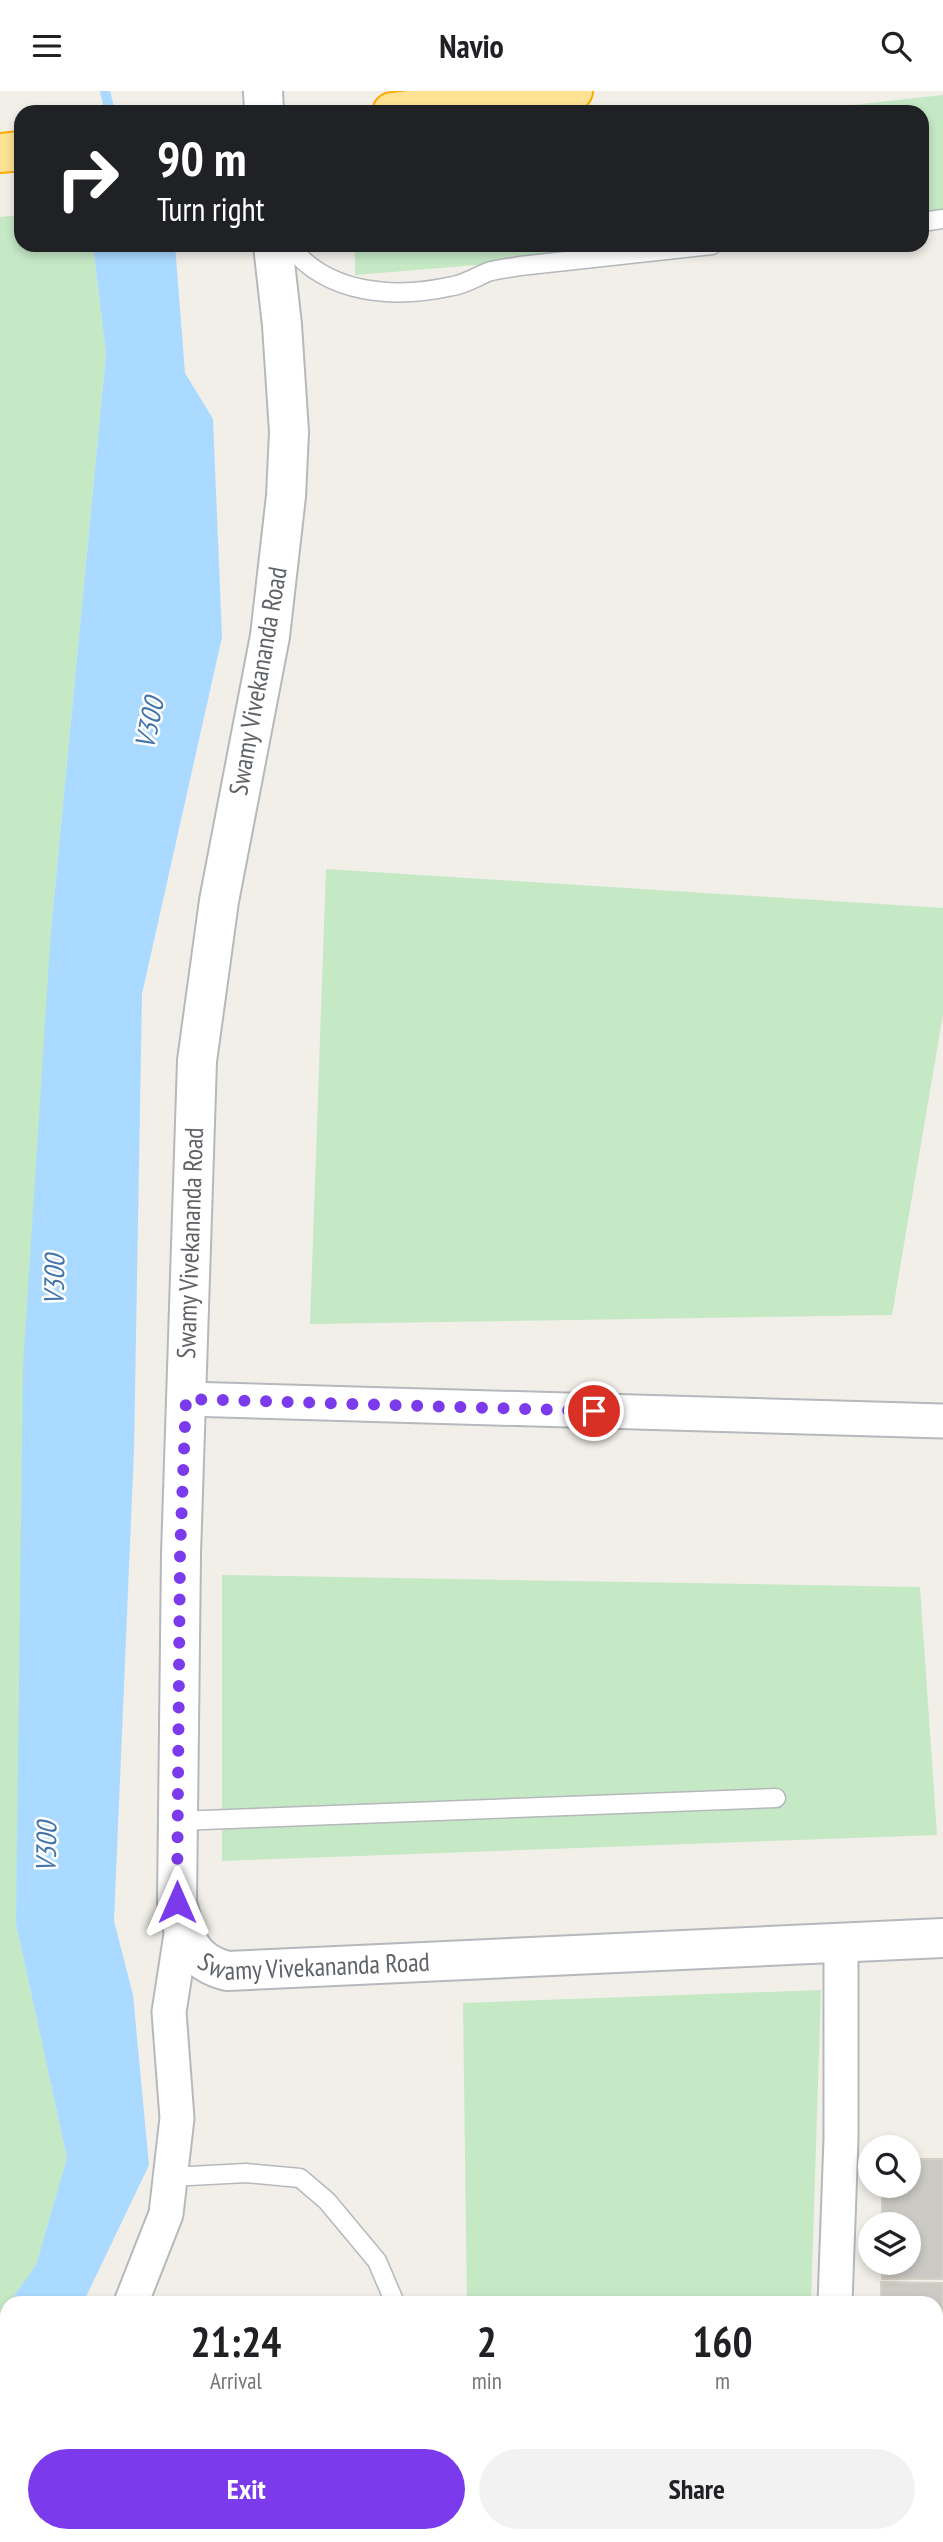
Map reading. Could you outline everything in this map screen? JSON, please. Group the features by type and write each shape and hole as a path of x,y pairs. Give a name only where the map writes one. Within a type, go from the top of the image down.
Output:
{"highway":[{"path":"456,105 573,91"}],"street":[{"name":"Swamy Vivekananda Road","path":"273,252 282,325 289,432 286,496 270,636 219,901 197,1061 180,1554 177,1902 182,1928 192,1950 207,1966 227,1971 943,1938"},
{"path":"186,1399 943,1421"},
{"path":"134,2296 166,2214 171,2177 177,2118 169,2012 182,1928"},
{"path":"835,2296 841,2139 841,1944"}],"lane":[{"path":"294,252 332,281 371,290 414,291 455,286 491,272 520,266 648,252"},
{"path":"177,1821 776,1798"},
{"path":"171,2177 246,2173 300,2178 327,2201 377,2261 392,2296"}],"green space":[{"path":"943,95 943,227 929,228 929,105 852,105"},
{"path":"14,216 14,252 94,252 106,354 51,930 16,1924 67,2158 36,2265 14,2296 0,2296 0,217"},
{"path":"355,252 635,252 355,275"},
{"path":"326,869 943,908 943,1014 892,1315 310,1324"},
{"path":"222,1575 920,1587 937,1835 222,1861"},
{"path":"821,1990 811,2296 467,2296 463,2003"}],"water":[{"path":"94,252 176,252 185,373 213,419 222,637 142,994 134,1450 114,1921 133,1995 149,2165 86,2296 14,2296 36,2265 67,2158 16,1924 23,1367 51,930 106,354"}],"building":[{"path":"921,2159 943,2159 943,2279 882,2279 882,2275 921,2275 921,2212 882,2212 882,2198 921,2198"},
{"path":"881,2282 943,2283 943,2296 881,2296"}],"waterway":[{"name":"V300","path":"105,91 108,105"}],"route":[{"path":"177,1902 180,1554 186,1399 594,1411"}]}
